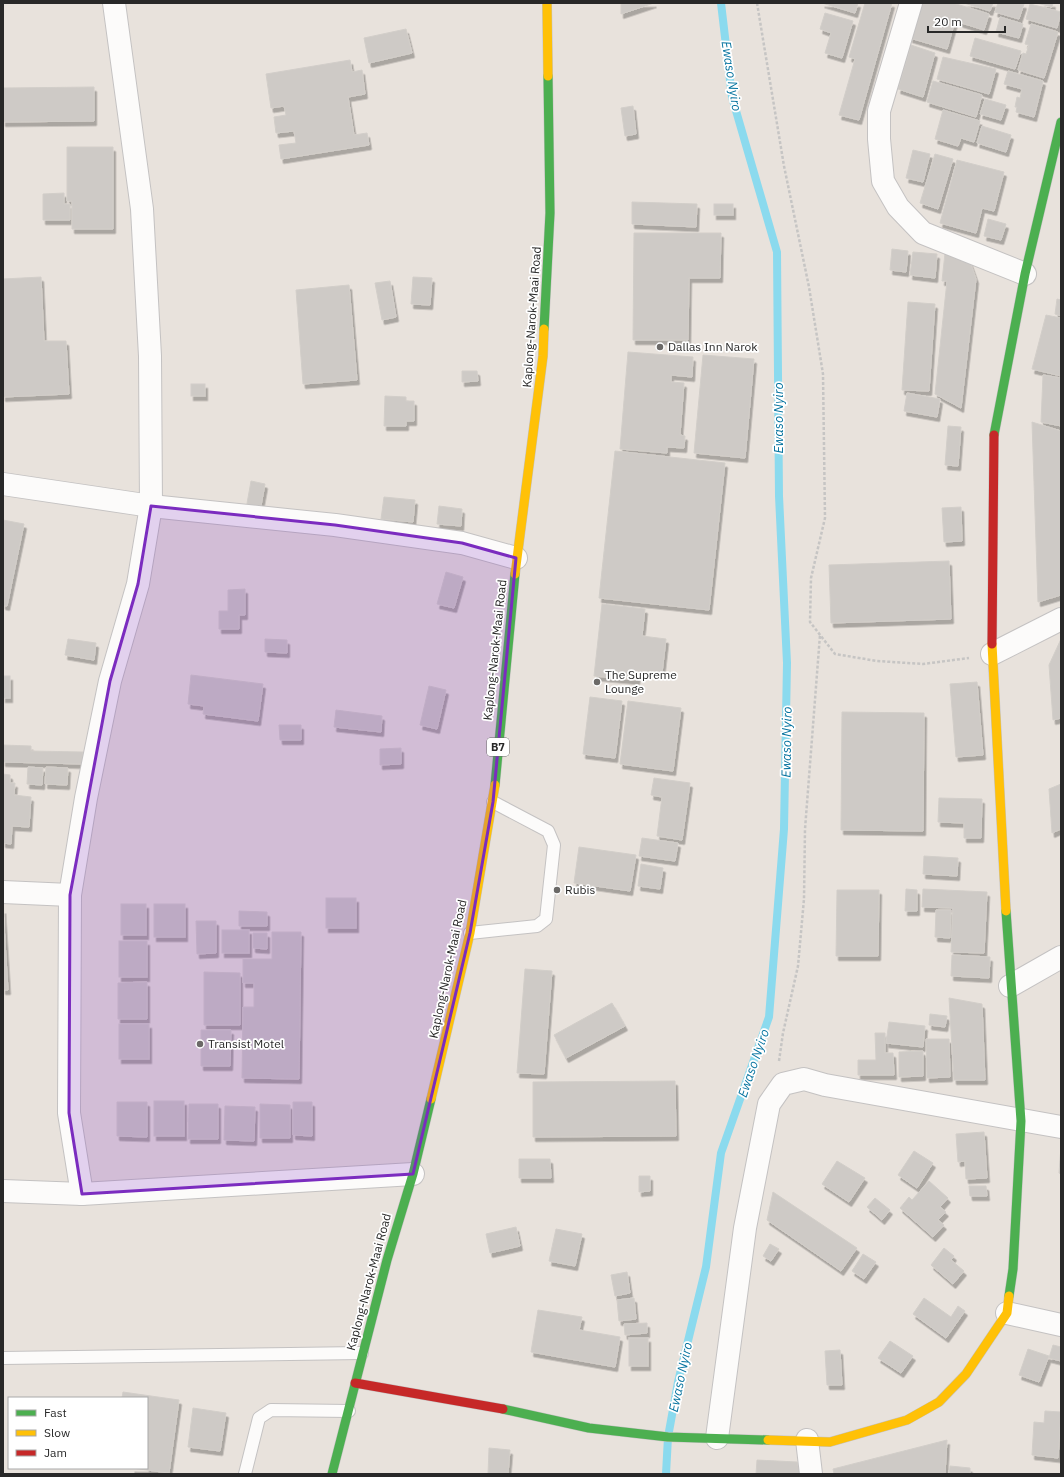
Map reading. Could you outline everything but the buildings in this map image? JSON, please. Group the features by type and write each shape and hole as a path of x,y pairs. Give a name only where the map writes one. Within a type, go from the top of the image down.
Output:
{"main road":[{"name":"Kaplong-Narok-Maai Road","path":"332,1474 349,1412 362,1353 386,1260 413,1174 470,933 493,802 516,558 543,356 550,213 547,3"},
{"path":"355,1383 497,1408 589,1428 668,1437 807,1440 830,1442 856,1436 907,1420 939,1402 966,1374 1007,1314 1013,1269 1021,1121 1010,986 992,654 992,483 994,425 1025,274 1061,122"}],"street":[{"path":"82,1194 69,1113 70,895 89,783 110,681 138,584 151,506 150,356 142,209 114,3"},
{"path":"911,3 879,111 878,139 883,181 898,207 923,233 1025,274"},
{"path":"3,484 151,506 380,531 462,543 516,558"},
{"path":"992,654 1061,619"},
{"path":"3,892 70,895"},
{"path":"1010,986 1061,957"},
{"path":"717,1438 745,1228 769,1104 783,1084 804,1079 825,1085 1061,1127"},
{"path":"3,1191 82,1194 413,1174"},
{"path":"1007,1314 1061,1325"},
{"path":"807,1440 811,1474"}],"lane":[{"path":"470,933 537,926 546,919 554,845 548,831 493,802"},
{"path":"3,1358 362,1353"},
{"path":"245,1474 259,1418 271,1410 349,1412"}],"path":[{"path":"757,3 784,166 809,287 823,374 825,518 811,578 810,622 835,654 877,661 923,664 992,654"},
{"path":"783,1084 778,1064 798,966 804,899 805,829 820,634"}],"highlighted area":[{"path":"151,506 335,525 462,543 516,558 493,802 470,933 413,1174 82,1194 69,1113 70,895 110,681 138,584"}],"waterway":[{"name":"Ewaso Nyiro","path":"666,1474 668,1437 678,1382 706,1267 721,1153 769,1017 784,829 787,663 779,496 777,252 732,97 721,3"}],"traffic: fast":[{"path":"544,329 550,213 548,76"},
{"path":"994,435 1025,274 1061,122"},
{"path":"495,785 515,574"},
{"path":"1006,911 1021,1121 1013,1269 1009,1296"},
{"path":"332,1474 387,1260 413,1174 431,1099"},
{"path":"503,1409 589,1428 668,1437 768,1440"}],"traffic: slow":[{"path":"547,3 548,76"},
{"path":"515,574 543,356 544,329"},
{"path":"992,644 1006,911"},
{"path":"431,1099 470,933 495,785"},
{"path":"768,1440 830,1442 907,1420 939,1402 966,1374 1007,1313 1009,1296"}],"traffic: jam":[{"path":"992,644 994,435"},
{"path":"355,1383 503,1409"}],"place":[{"name":"Dallas Inn Narok","path":"660,347"},
{"name":"The Supreme Lounge","path":"597,682"},
{"name":"Rubis","path":"557,890"},
{"name":"Transist Motel","path":"200,1044"}]}
